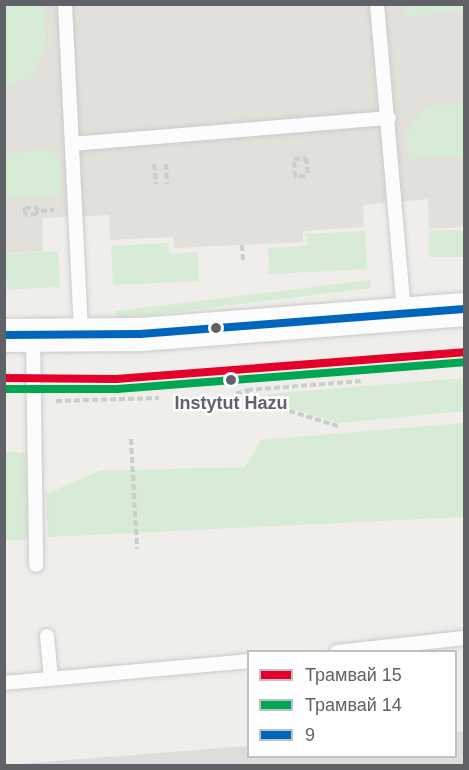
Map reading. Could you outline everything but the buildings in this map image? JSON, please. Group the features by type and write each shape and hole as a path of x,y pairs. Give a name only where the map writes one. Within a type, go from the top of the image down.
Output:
{"main road":[{"path":"19,335 81,335 223,329 465,309"}],"lane":[{"path":"65,4 81,335"},
{"path":"377,4 389,118 404,314"},
{"path":"72,144 389,118"},
{"path":"19,335 35,402 36,565"},
{"path":"47,636 51,679"},
{"path":"347,650 465,638"},
{"path":"4,683 247,661"}],"path":[{"path":"306,158 306,176 295,177 294,159 306,158"},
{"path":"154,164 156,184"},
{"path":"166,164 167,184"},
{"path":"242,245 243,260"},
{"path":"236,394 247,390 361,381"},
{"path":"247,390 248,398 338,426"},
{"path":"35,402 159,398"},
{"path":"130,439 137,549"}],"shaded area":[{"path":"4,5 464,5 464,227 429,229 428,199 363,205 364,227 303,231 303,242 174,248 173,237 110,240 109,215 42,218 43,251 5,253"},
{"path":"464,731 464,765 5,765 247,746 247,758 457,758 457,732"}],"green space":[{"path":"5,4 43,5 47,45 31,78 5,86"},
{"path":"405,5 462,5 462,11 406,17"},
{"path":"464,103 464,156 409,159 406,133 425,106"},
{"path":"42,149 54,152 60,163 61,194 5,199 5,154"},
{"path":"429,230 464,230 464,257 429,257"},
{"path":"365,231 367,269 269,274 268,248 307,246 306,234"},
{"path":"168,243 169,254 198,252 199,281 113,285 111,246"},
{"path":"58,251 60,287 7,290 5,254"},
{"path":"370,280 371,288 117,319 116,311"},
{"path":"464,378 464,411 339,423 267,401 267,394"},
{"path":"464,423 464,517 48,537 46,494 100,471 245,467 261,440"},
{"path":"5,452 26,453 29,539 5,541"}],"tram line":[{"name":"15","path":"4,378 116,379 464,352"},
{"name":"14","path":"4,389 117,389 464,362"}],"transit line":[{"name":"9","path":"4,335 140,334 464,309"}],"place":[{"name":"Instytut Hazu","path":"231,380"}]}
